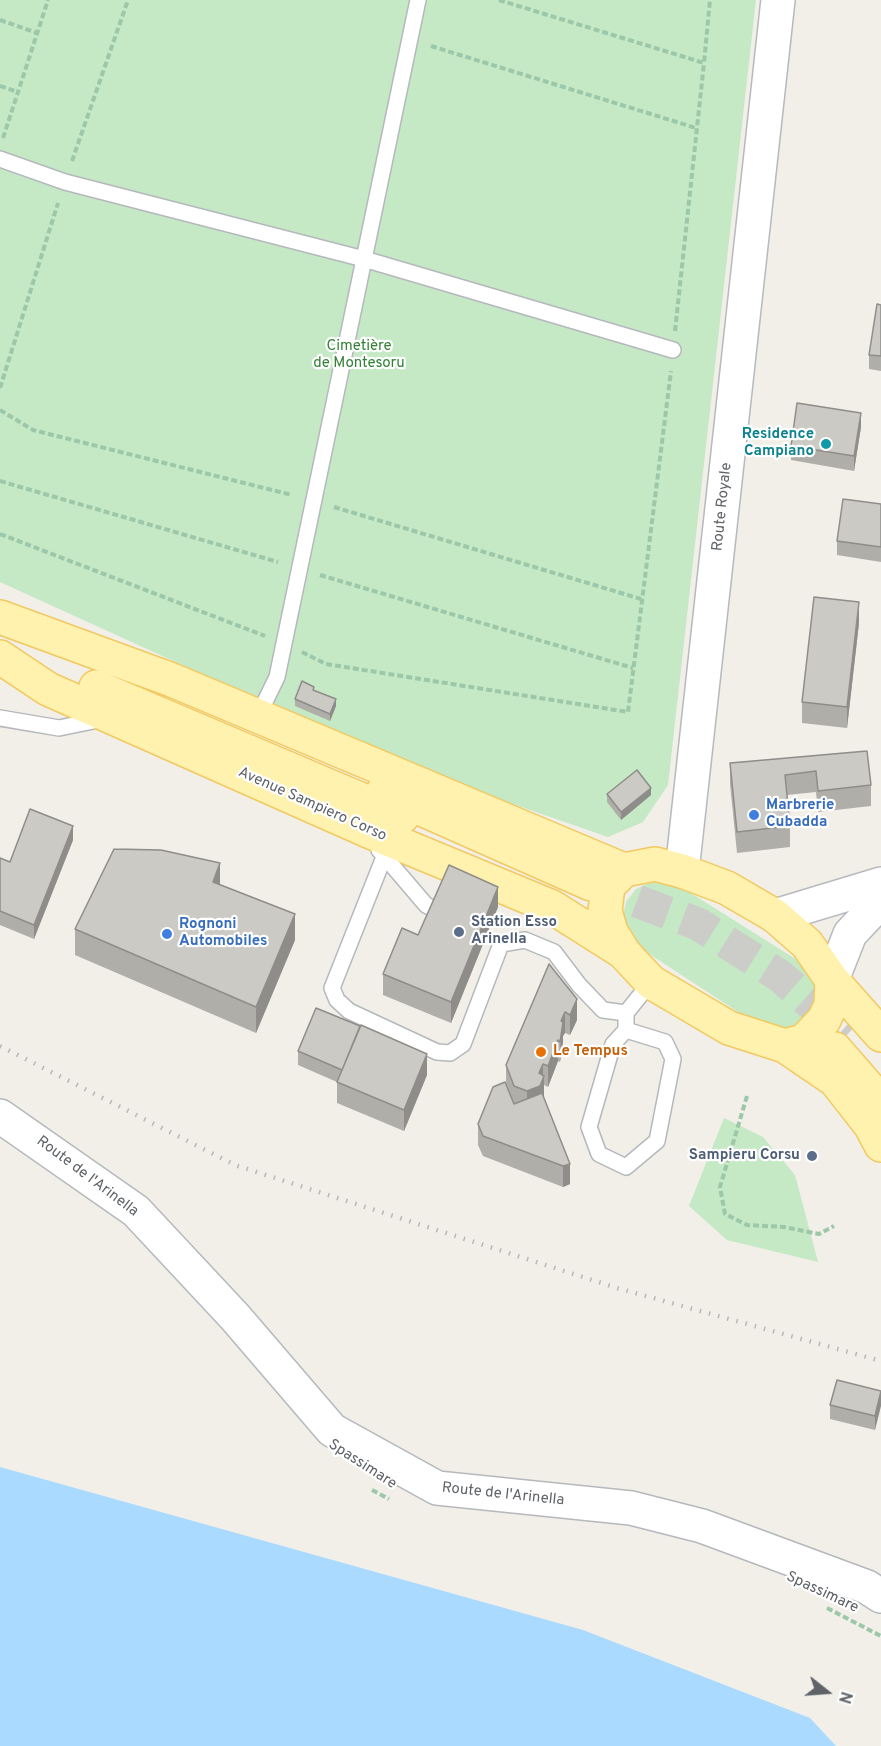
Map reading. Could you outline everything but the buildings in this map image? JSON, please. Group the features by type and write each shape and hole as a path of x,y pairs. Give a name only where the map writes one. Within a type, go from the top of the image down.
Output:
{"main road":[{"name":"Route Royale","path":"682,871 778,0"},
{"path":"4,618 172,680 624,870 655,864 682,871 727,888 775,916 807,944 832,980 881,1035"},
{"path":"0,657 59,672 589,891 164,696 4,618"},
{"name":"Avenue Sampiero Corso","path":"0,657 48,689 366,830 552,907 624,953"},
{"path":"624,870 608,886 605,911 611,932 624,953 651,982 729,1028 785,1047 836,1080 871,1126 881,1145"},
{"path":"775,916 881,885"},
{"path":"785,1047 804,1041 824,1020 831,1005 832,980 849,934 881,901"},
{"path":"881,1077 841,1042 881,1102"},
{"name":"Route de l'Arinella","path":"0,1116 136,1211 235,1317 332,1430 436,1488 631,1508 702,1526 867,1587 881,1596"}],"lane":[{"path":"258,716 277,677 418,0"},
{"path":"0,159 65,182 364,259 673,350"},
{"path":"0,718 59,728 113,718"},
{"path":"176,719 208,760"},
{"path":"366,830 384,857 426,905 464,925"},
{"path":"384,857 332,988 337,1000 349,1011 437,1052 450,1053 463,1044 496,942 525,940 554,952 579,985 603,1010 626,1012"},
{"path":"626,1030 665,1042 673,1059 657,1141 626,1167 599,1154 589,1127 613,1044 626,1030 626,1012 651,982"}],"path":[{"path":"0,147 48,0"},
{"path":"499,0 704,63"},
{"path":"0,534 283,643 326,664 628,712 673,350 710,1 705,0"},
{"path":"0,20 37,33"},
{"path":"410,39 696,128"},
{"path":"0,86 18,92"},
{"path":"0,480 633,668"},
{"path":"747,1096 720,1186 725,1214 747,1226 784,1227 819,1234 834,1226"},
{"name":"Spassimare","path":"363,1484 394,1501"},
{"name":"Spassimare","path":"819,1604 881,1636"}],"green space":[{"name":"Cimetière de Montesoru","path":"0,0 756,0 668,785 643,822 608,837 406,767 0,582"},
{"path":"664,882 678,885 805,965 812,975 816,993 815,1001 805,1017 788,1029 761,1027 628,940 623,916 626,902 636,889 649,883"},
{"path":"724,1118 763,1137 795,1175 818,1262 727,1240 689,1206"}],"water":[{"path":"0,1467 583,1630 810,1718 836,1746 0,1746"}],"tunnel":[{"path":"591,884 698,924 780,976 847,1035"}],"railway":[{"path":"0,1046 235,1165 617,1288 881,1361"}],"place":[{"name":"Residence Campiano","path":"826,444"},
{"name":"Marbrerie Cubadda","path":"754,815"},
{"name":"Station Esso Arinella","path":"459,932"},
{"name":"Rognoni Automobiles","path":"167,934"},
{"name":"Le Tempus","path":"541,1052"},
{"name":"Sampieru Corsu","path":"812,1156"}]}
